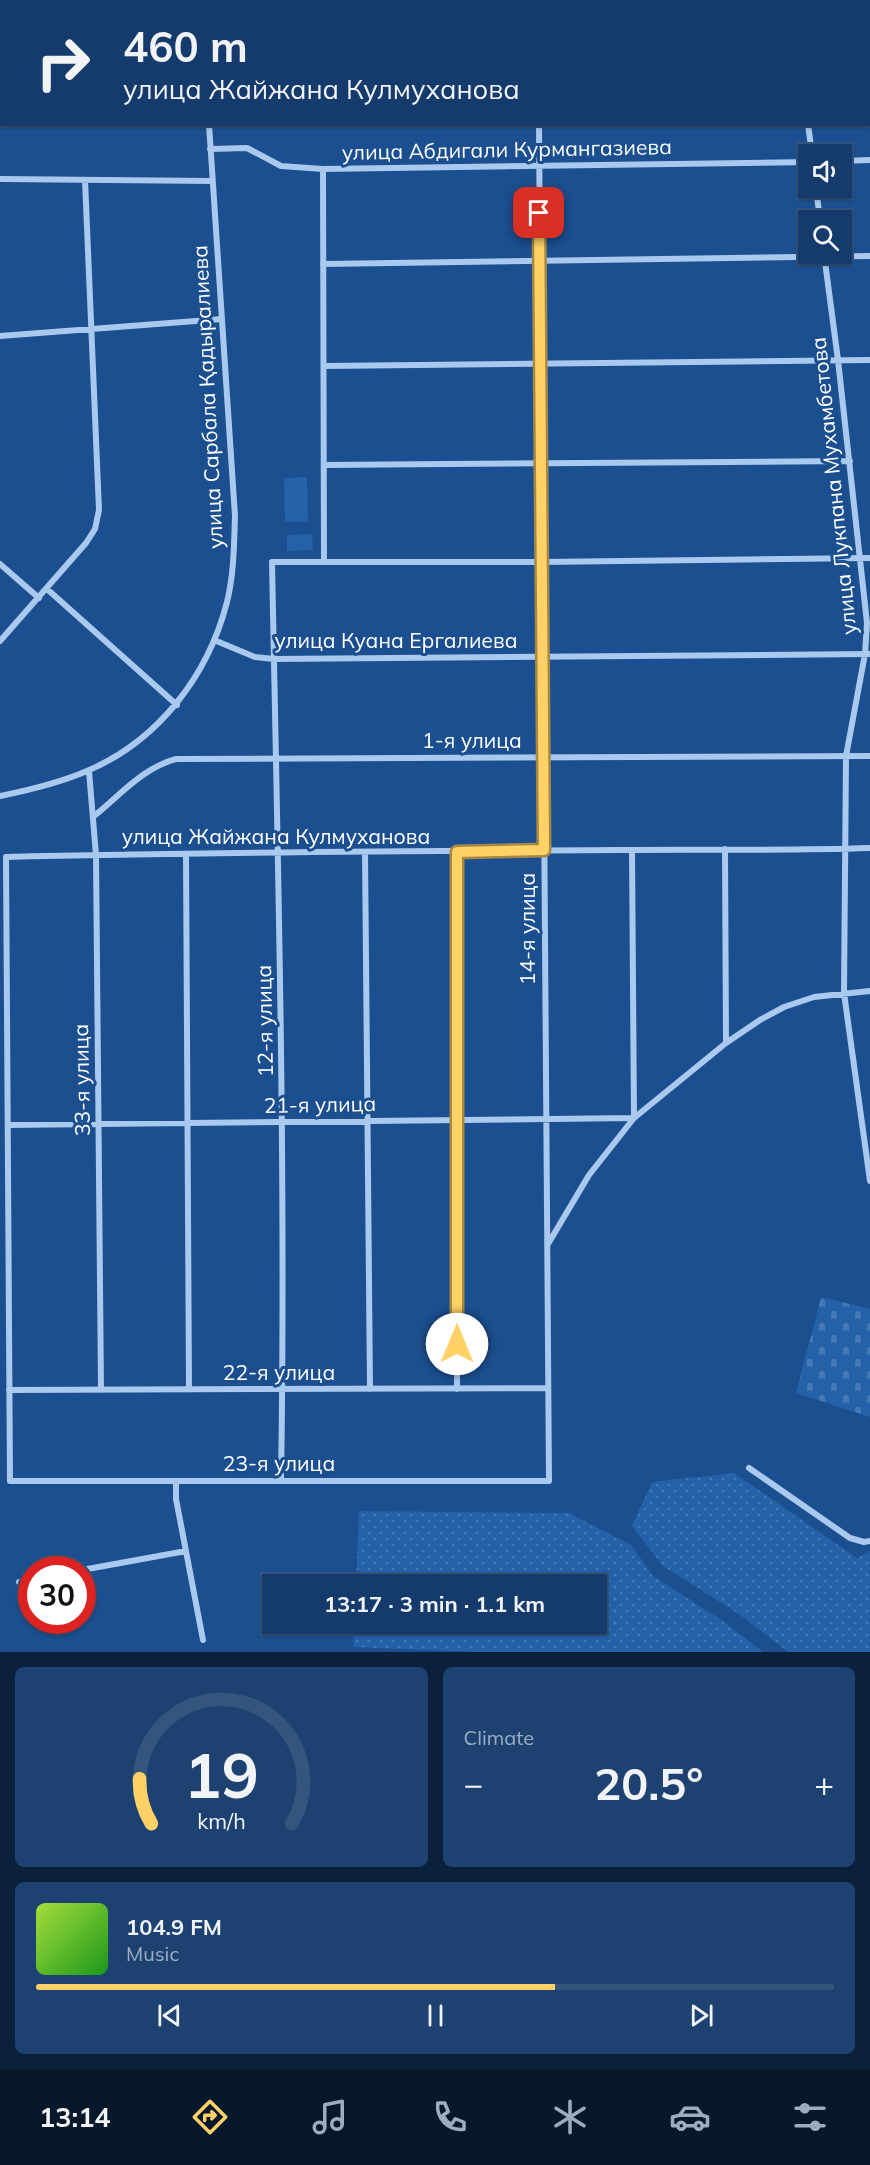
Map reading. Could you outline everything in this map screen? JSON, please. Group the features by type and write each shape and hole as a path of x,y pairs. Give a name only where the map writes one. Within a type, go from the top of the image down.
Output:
{"street":[{"name":"улица Сарбала Қадыралиева","path":"0,796 52,785 89,771 138,741 177,705 198,673 214,640 227,603 232,573 235,516 209,126"},
{"name":"14-я улица","path":"538,126 549,1480"},
{"path":"808,126 811,144"},
{"name":"улица Абдигали Курмангазиева","path":"210,149 247,147 281,166 323,169 798,162"},
{"path":"852,161 869,162"},
{"path":"323,169 324,561 542,562 870,558"},
{"path":"0,179 212,181"},
{"path":"0,641 86,543 95,529 99,510 85,180"},
{"path":"323,264 798,256"},
{"path":"852,256 870,256"},
{"name":"улица Лукпана Мухамбетова","path":"825,264 867,623 868,654 846,756 844,993 870,1181"},
{"path":"0,336 222,319"},
{"path":"324,366 870,360"},
{"path":"324,465 849,461"},
{"name":"12-я улица","path":"281,1481 282,1122 279,853 272,562 324,561"},
{"path":"0,564 39,598"},
{"path":"47,589 177,705"},
{"name":"улица Куана Ергалиева","path":"214,640 255,657 274,659 868,654"},
{"name":"1-я улица","path":"94,816 149,770 162,762 176,759 870,756"},
{"name":"33-я улица","path":"89,771 96,855 101,1389"},
{"name":"улица Жайжана Кулмуханова","path":"8,1125 6,857 870,848"},
{"path":"725,849 726,1043"},
{"path":"632,850 634,1118"},
{"path":"365,852 370,1389"},
{"path":"457,852 457,1389"},
{"path":"186,854 189,1389"},
{"path":"547,1245 590,1175 634,1118 726,1043 784,1006 814,997 870,991"},
{"name":"21-я улица","path":"8,1125 634,1118"},
{"path":"8,1125 9,1390"},
{"name":"22-я улица","path":"9,1390 548,1388"},
{"name":"23-я улица","path":"9,1390 10,1481 549,1480"},
{"path":"749,1468 850,1538 864,1542 870,1541"},
{"path":"176,1481 176,1499 203,1640"},
{"path":"96,1567 186,1551"}],"green space":[{"path":"307,477 308,522 285,522 284,478"},
{"path":"312,534 313,550 287,551 287,535"},
{"path":"821,1297 870,1309 870,1417 796,1393"},
{"path":"734,1473 857,1558 870,1551 870,1652 788,1652 739,1614 663,1566 632,1526 652,1482"},
{"path":"359,1511 569,1513 631,1545 653,1576 723,1621 763,1652 478,1652 353,1647 354,1634 607,1634 607,1574 356,1574"}],"route":[{"path":"457,1344 457,852 544,850 539,213"}]}
